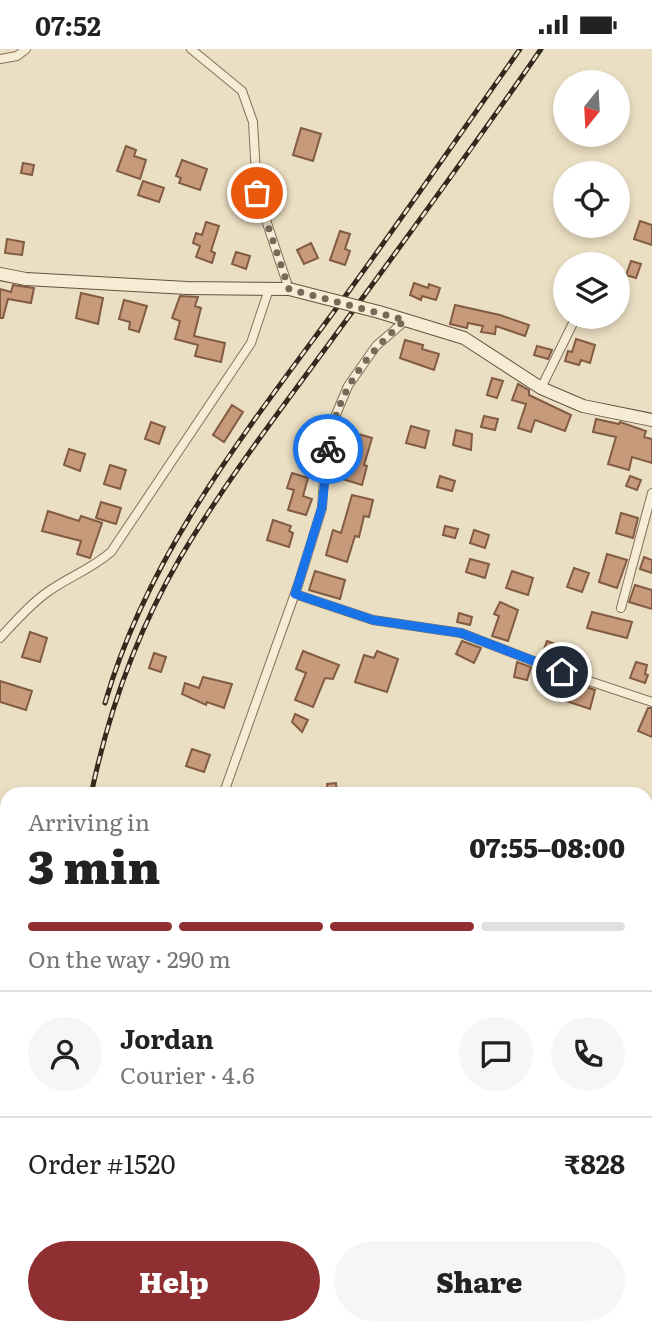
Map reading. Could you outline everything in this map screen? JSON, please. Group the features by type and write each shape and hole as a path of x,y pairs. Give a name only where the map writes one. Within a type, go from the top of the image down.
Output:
{"main road":[{"path":"0,274 26,279 187,288 289,289 379,312 464,338 541,388 583,406 652,420"}],"street":[{"path":"0,59 17,56 26,49"},
{"path":"191,49 242,91 253,122 257,193 289,289"},
{"path":"0,638 27,609 50,590 93,567 111,552 251,343 269,289"},
{"path":"226,787 295,594 322,507 332,425 348,386 376,346 405,320"},
{"path":"541,388 570,329"},
{"path":"621,608 652,493"},
{"path":"295,594 373,620 461,633 562,672 652,702"}],"building":[{"path":"301,128 321,134 313,161 293,155"},
{"path":"126,146 136,150 134,156 146,160 140,179 117,171"},
{"path":"182,160 207,169 200,190 179,183 181,178 176,176"},
{"path":"23,163 34,165 32,175 21,173"},
{"path":"143,181 164,188 159,202 138,195"},
{"path":"640,221 652,225 652,245 634,239"},
{"path":"206,222 219,226 211,251 215,253 212,263 196,257 200,246 193,243 196,233 202,235"},
{"path":"340,231 350,234 345,249 350,251 345,265 330,260"},
{"path":"7,239 24,242 22,255 5,253"},
{"path":"311,243 318,258 304,264 297,250"},
{"path":"236,252 250,256 246,269 232,264"},
{"path":"631,261 641,264 636,278 630,276"},
{"path":"414,283 428,288 429,284 440,288 436,300 422,296 421,300 410,295"},
{"path":"13,285 34,288 31,303 8,299 3,318 0,318 0,289 11,292"},
{"path":"81,293 103,298 98,324 76,318"},
{"path":"180,296 198,297 195,306 201,308 194,336 225,343 221,362 195,356 198,345 175,339 180,321 172,318"},
{"path":"124,300 147,306 139,332 129,329 130,322 119,319"},
{"path":"455,305 529,325 525,336 496,326 495,334 481,332 483,326 468,323 467,328 450,324"},
{"path":"576,339 595,345 590,363 581,360 579,365 565,361 568,351 572,352"},
{"path":"405,340 423,345 422,349 439,354 434,370 400,358"},
{"path":"537,346 552,350 548,359 534,355"},
{"path":"492,378 503,381 497,398 487,395"},
{"path":"518,384 529,390 529,395 571,415 565,431 535,420 531,432 518,428 526,404 512,400"},
{"path":"232,405 243,412 224,442 213,435"},
{"path":"484,416 498,419 495,430 481,427"},
{"path":"596,419 619,424 620,422 646,431 644,437 652,439 652,463 632,457 629,470 608,464 616,437 593,432"},
{"path":"151,422 165,427 159,444 145,439"},
{"path":"411,426 429,431 425,448 406,443"},
{"path":"456,430 472,434 471,450 453,445"},
{"path":"351,432 372,438 364,465 367,466 362,485 336,477"},
{"path":"69,449 85,454 80,471 64,465"},
{"path":"110,465 126,470 120,489 104,484"},
{"path":"292,473 308,478 303,496 312,499 306,515 288,510 294,490 287,488"},
{"path":"440,476 455,481 452,491 437,487"},
{"path":"630,476 641,480 637,490 626,486"},
{"path":"352,495 373,500 369,517 364,516 359,537 355,536 347,562 326,555 333,530 341,533"},
{"path":"101,502 121,508 116,524 96,518"},
{"path":"48,511 79,521 81,516 102,523 90,558 77,554 81,541 42,531"},
{"path":"621,513 638,518 633,538 616,533"},
{"path":"273,520 291,526 289,531 293,533 289,547 267,540"},
{"path":"445,526 458,529 455,538 443,535"},
{"path":"474,530 489,535 485,548 470,543"},
{"path":"607,554 627,560 617,588 599,582"},
{"path":"644,557 652,560 652,573 640,569"},
{"path":"470,559 489,564 485,578 466,572"},
{"path":"574,568 589,573 582,592 567,587"},
{"path":"315,571 345,580 340,599 309,590"},
{"path":"512,571 533,578 528,595 506,588"},
{"path":"635,585 652,590 652,609 629,602"},
{"path":"500,602 518,610 508,641 492,636 499,616 494,614"},
{"path":"592,612 632,622 627,638 587,628"},
{"path":"459,613 472,617 470,625 457,622"},
{"path":"30,632 47,638 40,662 22,657"},
{"path":"462,641 481,648 474,663 456,654"},
{"path":"547,641 561,646 555,662 541,657"},
{"path":"303,651 339,665 333,679 325,678 313,707 295,700 306,673 296,669"},
{"path":"377,651 398,659 387,692 355,682 364,655 374,658"},
{"path":"154,653 166,657 161,672 149,668"},
{"path":"517,662 531,667 527,680 514,677"},
{"path":"636,662 647,665 645,683 630,678"},
{"path":"203,677 232,684 224,708 207,702 206,705 182,694 185,683 199,688"},
{"path":"556,677 595,690 590,709 548,695"},
{"path":"0,681 32,691 26,710 0,702"},
{"path":"648,708 652,708 652,737 638,731"},
{"path":"295,714 308,720 302,732 292,722"},
{"path":"192,749 210,755 204,772 186,766"},
{"path":"336,783 336,787 327,787 327,784"}],"railway":[{"path":"105,703 125,646 149,591 177,538 209,487 520,49"},
{"path":"93,787 106,733 126,673 151,614 180,558 253,448 541,49"}],"way so far":[{"path":"257,193 289,289 405,320 376,346 348,386 332,425 328,449"}],"route":[{"path":"328,449 322,507 295,594 373,620 461,633 562,672"}]}
